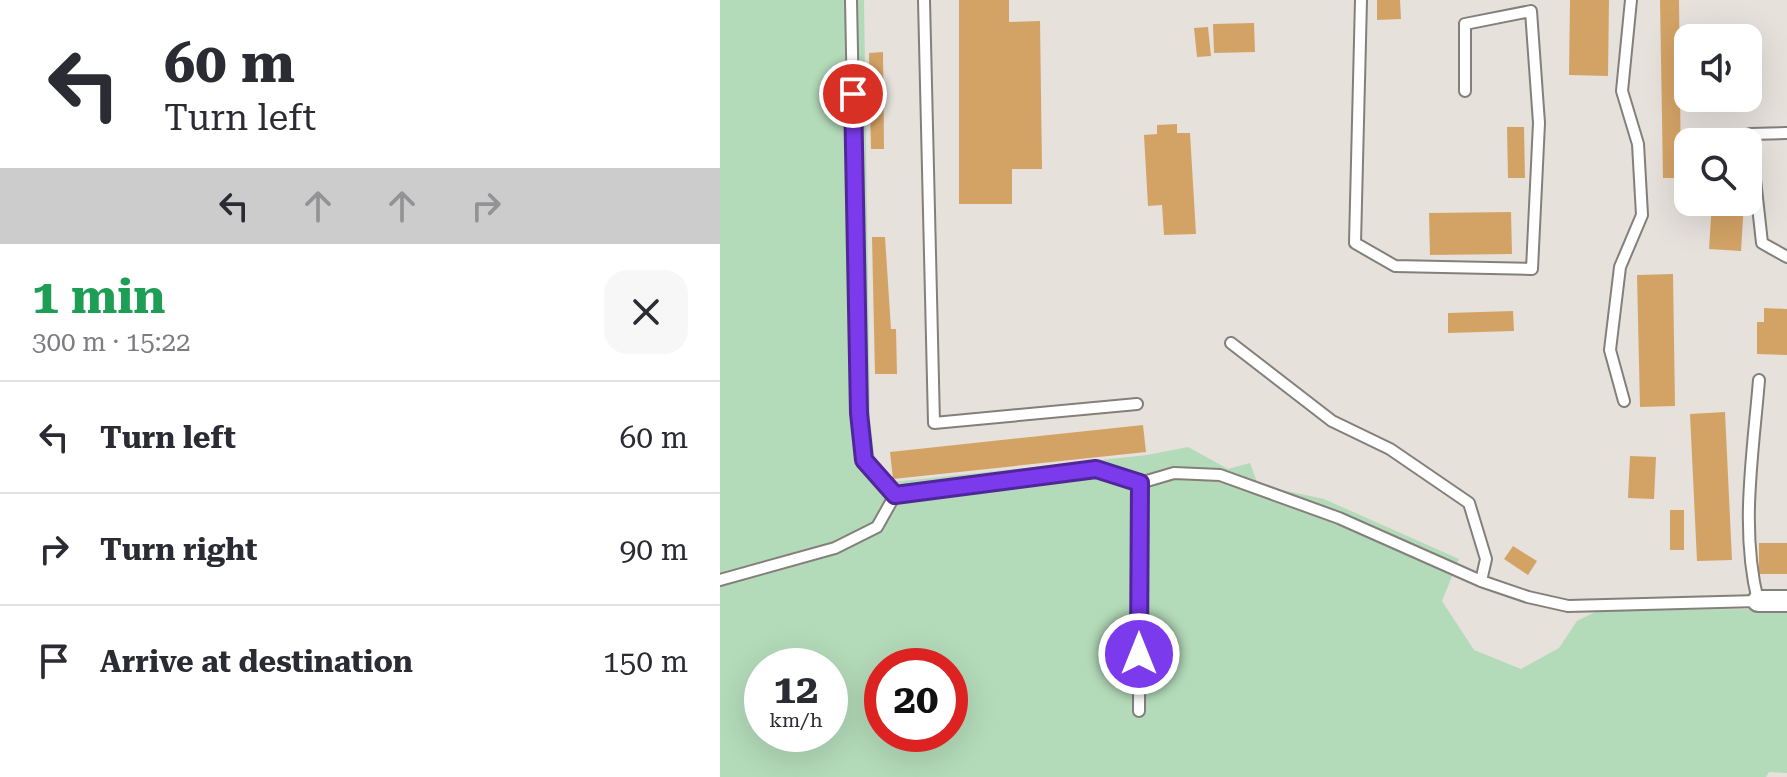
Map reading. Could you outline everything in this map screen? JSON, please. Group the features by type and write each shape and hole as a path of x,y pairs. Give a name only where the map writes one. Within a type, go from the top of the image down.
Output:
{"street":[{"path":"1758,601 1787,601"}],"lane":[{"path":"851,0 859,413 864,460 895,495"},
{"path":"924,0 934,423 1137,404"},
{"path":"1361,0 1355,243 1395,266 1532,269 1539,123 1531,11 1465,24 1465,91"},
{"path":"1624,401 1610,350 1620,267 1642,215 1638,144 1622,91 1631,0"},
{"path":"1787,133 1750,134 1762,243 1787,257"},
{"path":"1231,343 1332,421 1390,449 1469,503 1486,559 1481,581"},
{"path":"895,495 1096,469 1140,483 1174,473 1220,475 1339,518 1481,581 1528,597 1568,606 1758,601 1749,565 1749,511 1759,380"},
{"path":"1139,711 1140,483"},
{"path":"720,580 835,548 877,527 895,495"}],"green space":[{"path":"720,0 864,0 870,419 875,461 893,482 1147,455 1188,447 1228,469 1250,463 1258,485 1324,499 1459,559 1442,601 1474,650 1521,669 1559,648 1577,621 1599,610 1787,609 1787,773 1769,772 1766,777 720,777"}],"building":[{"path":"959,0 1009,0 1009,22 1040,21 1042,169 1012,169 1012,204 959,204"},
{"path":"1377,0 1400,0 1401,19 1377,20"},
{"path":"1570,0 1609,0 1608,76 1569,75"},
{"path":"1660,0 1679,0 1679,24 1674,24 1674,112 1680,112 1680,128 1674,128 1674,178 1663,178"},
{"path":"1254,23 1255,52 1214,53 1213,24"},
{"path":"1208,27 1211,56 1197,57 1194,28"},
{"path":"883,52 884,149 871,149 869,53"},
{"path":"1177,124 1177,133 1190,133 1196,234 1164,235 1162,205 1148,206 1144,135 1157,134 1157,125"},
{"path":"1507,127 1524,127 1525,178 1508,178"},
{"path":"1511,212 1512,254 1430,255 1429,213"},
{"path":"1711,216 1743,216 1741,251 1709,249"},
{"path":"872,237 885,237 891,329 896,329 897,374 875,374"},
{"path":"1673,274 1675,406 1640,407 1637,275"},
{"path":"1764,308 1787,309 1787,355 1757,354 1757,322 1764,322"},
{"path":"1513,311 1514,331 1448,333 1448,313"},
{"path":"1725,412 1732,560 1697,561 1690,414"},
{"path":"1143,425 1146,452 893,479 890,452"},
{"path":"1630,456 1656,457 1654,499 1628,498"},
{"path":"1670,510 1684,510 1684,550 1670,550"},
{"path":"1759,543 1787,543 1787,574 1759,574"},
{"path":"1513,546 1537,561 1528,575 1504,559"}],"route":[{"path":"853,94 859,413 864,460 881,483 895,495 1096,469 1140,483 1139,654"}]}
